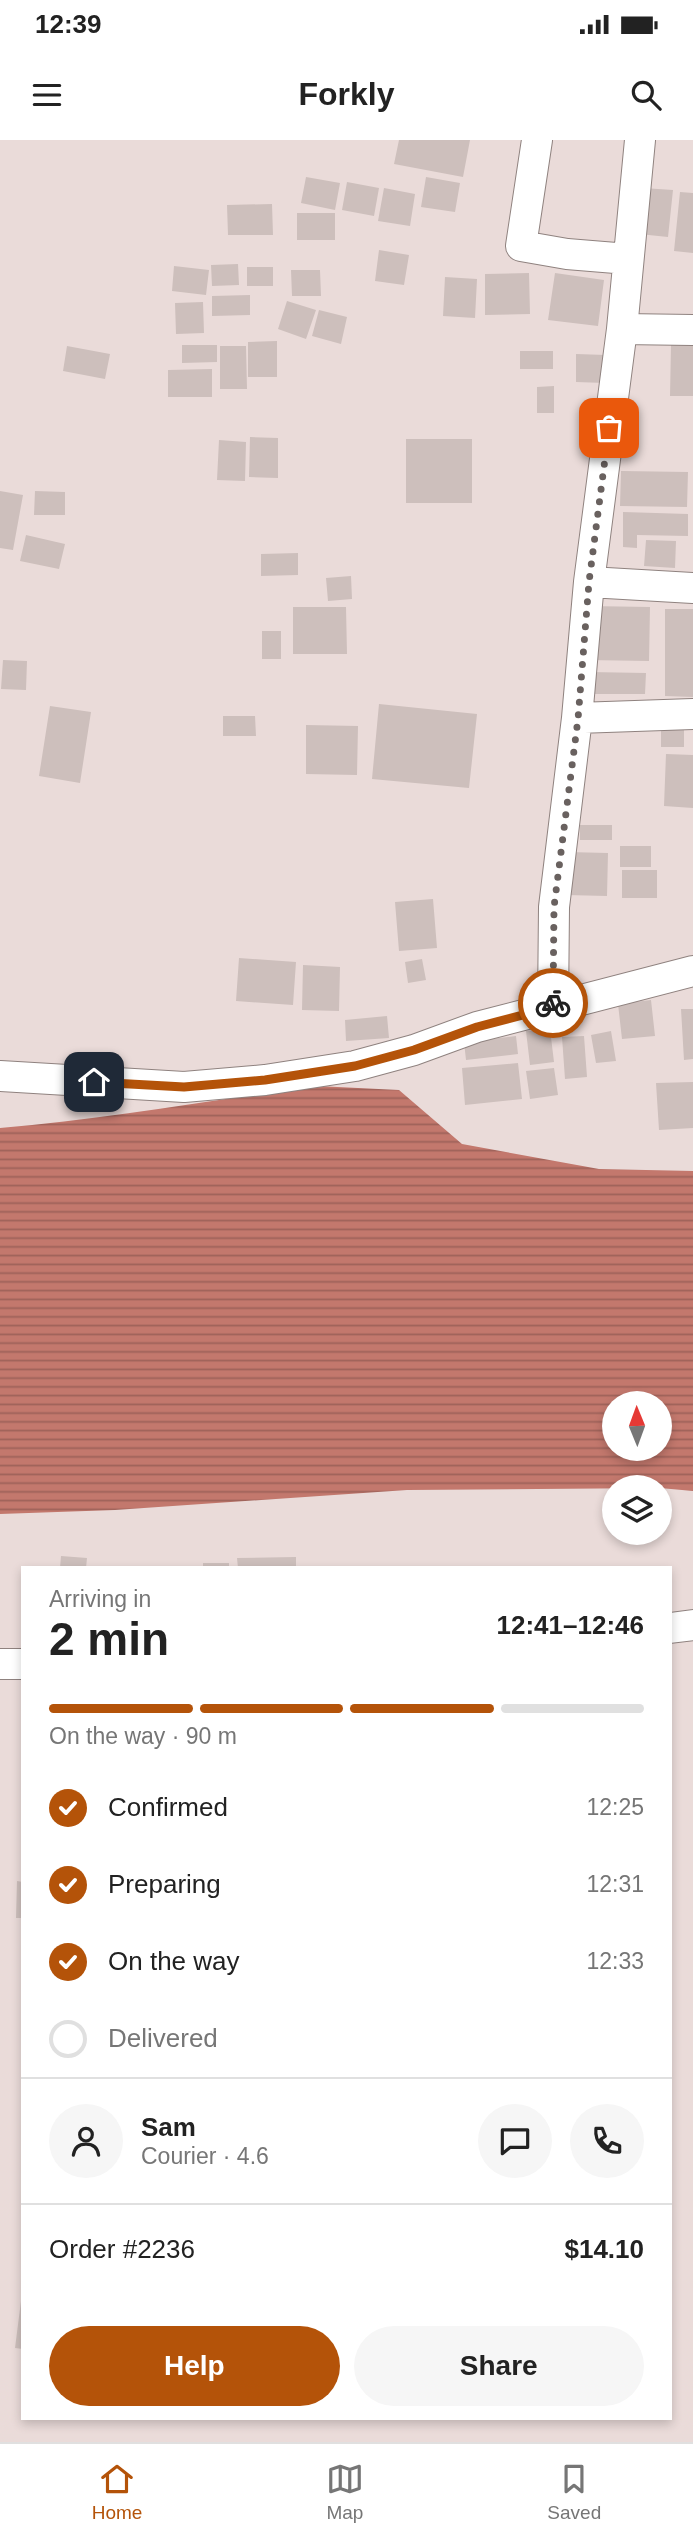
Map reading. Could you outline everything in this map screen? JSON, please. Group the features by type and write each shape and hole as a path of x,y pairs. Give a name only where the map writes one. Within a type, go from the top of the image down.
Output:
{"street":[{"path":"537,140 521,246 567,254 628,258"},
{"path":"553,1007 554,907 578,719 589,582 622,329 640,140"},
{"path":"622,329 693,330"},
{"path":"589,582 693,588"},
{"path":"578,719 693,714"},
{"path":"0,1076 184,1087 265,1080 355,1066 414,1050 477,1027 693,971"},
{"path":"672,1628 693,1625"},
{"path":"0,1664 21,1664"}],"shaded area":[{"path":"317,1086 399,1090 462,1144 599,1169 693,1171 693,1491 672,1489 672,1475 602,1475 602,1488 407,1490 115,1510 0,1514 0,1128"}],"building":[{"path":"399,140 470,140 463,177 394,164"},
{"path":"306,177 340,183 335,210 301,203"},
{"path":"426,177 460,183 455,212 421,207"},
{"path":"347,182 379,188 374,216 342,210"},
{"path":"384,188 415,194 410,226 378,221"},
{"path":"643,188 673,190 668,237 639,234"},
{"path":"680,192 693,193 693,253 674,251"},
{"path":"272,204 273,235 228,235 227,205"},
{"path":"297,213 335,213 335,240 297,240"},
{"path":"379,250 409,255 404,285 375,281"},
{"path":"238,264 239,285 212,286 211,265"},
{"path":"174,266 209,270 206,295 172,291"},
{"path":"247,267 273,267 273,286 247,286"},
{"path":"291,270 320,270 321,296 292,296"},
{"path":"529,273 530,314 485,315 485,274"},
{"path":"555,273 604,280 598,326 548,320"},
{"path":"445,277 477,279 475,318 443,316"},
{"path":"250,295 250,315 212,316 212,296"},
{"path":"287,301 316,310 306,339 278,329"},
{"path":"203,302 204,333 176,334 175,303"},
{"path":"319,310 347,317 341,344 312,336"},
{"path":"277,341 277,377 248,377 248,342"},
{"path":"182,345 217,345 217,362 182,363"},
{"path":"671,345 693,345 693,396 670,396"},
{"path":"67,346 110,354 105,379 63,371"},
{"path":"220,346 246,346 247,389 220,389"},
{"path":"520,351 553,351 553,369 520,369"},
{"path":"576,354 606,355 605,383 576,382"},
{"path":"212,369 212,397 168,397 168,370"},
{"path":"554,386 554,413 537,413 537,387"},
{"path":"250,437 278,438 278,478 249,477"},
{"path":"406,439 472,439 472,503 406,503"},
{"path":"219,440 246,442 245,481 217,480"},
{"path":"621,471 688,472 687,507 620,506"},
{"path":"0,491 23,495 13,550 0,548"},
{"path":"35,491 65,492 65,515 34,515"},
{"path":"623,512 688,514 688,536 637,535 637,548 623,547"},
{"path":"26,535 65,544 59,569 20,561"},
{"path":"646,540 676,541 675,568 644,566"},
{"path":"298,553 298,575 261,576 261,554"},
{"path":"351,576 352,599 328,601 326,578"},
{"path":"588,606 650,607 649,661 587,660"},
{"path":"293,607 346,607 347,654 293,654"},
{"path":"665,609 693,609 693,697 665,696"},
{"path":"262,631 281,631 281,659 262,659"},
{"path":"3,660 27,661 26,690 1,689"},
{"path":"589,672 646,673 645,694 589,694"},
{"path":"379,704 477,714 469,788 372,779"},
{"path":"50,706 91,712 80,783 39,776"},
{"path":"223,716 255,716 256,736 223,736"},
{"path":"306,725 358,726 357,775 306,774"},
{"path":"684,726 684,747 661,747 661,727"},
{"path":"666,754 693,755 693,808 664,806"},
{"path":"580,825 612,825 612,840 580,840"},
{"path":"620,846 651,846 651,867 620,867"},
{"path":"567,852 608,853 607,896 566,895"},
{"path":"622,870 657,870 657,898 622,898"},
{"path":"433,899 437,948 399,951 395,902"},
{"path":"239,958 296,962 293,1005 236,1001"},
{"path":"422,959 426,980 408,983 405,962"},
{"path":"303,965 340,967 339,1011 302,1010"},
{"path":"651,1000 655,1036 622,1039 618,1004"},
{"path":"681,1009 693,1009 693,1059 684,1060"},
{"path":"387,1016 389,1038 346,1041 345,1020"},
{"path":"550,1029 554,1062 530,1065 526,1031"},
{"path":"611,1031 616,1061 596,1063 591,1035"},
{"path":"516,1036 518,1054 466,1060 464,1042"},
{"path":"584,1036 587,1077 565,1079 562,1037"},
{"path":"518,1063 522,1099 465,1105 462,1068"},
{"path":"554,1068 558,1095 530,1099 526,1071"},
{"path":"693,1082 693,1128 659,1130 656,1083"},
{"path":"61,1556 87,1558 86,1566 60,1566"},
{"path":"296,1557 296,1566 238,1566 237,1558"},
{"path":"203,1563 229,1563 229,1566 203,1566"},
{"path":"17,1881 21,1882 21,1918 16,1918"},
{"path":"21,2301 21,2349 15,2348"}],"way so far":[{"path":"553,1003 554,907 578,719 589,582 609,428"}],"route":[{"path":"94,1082 184,1087 265,1080 355,1066 414,1050 477,1027 553,1007 553,1003"}]}
